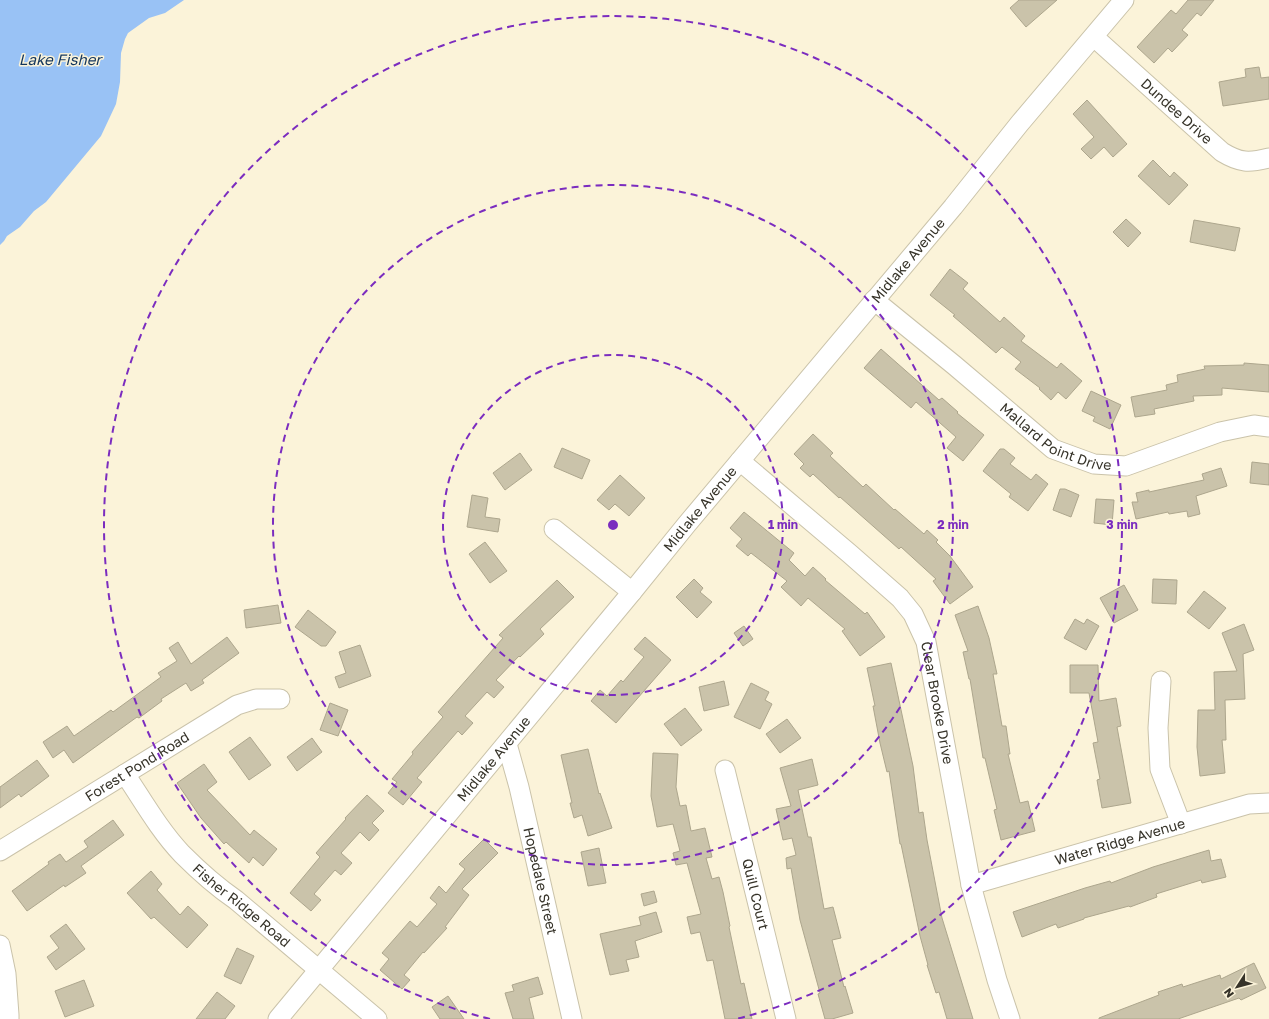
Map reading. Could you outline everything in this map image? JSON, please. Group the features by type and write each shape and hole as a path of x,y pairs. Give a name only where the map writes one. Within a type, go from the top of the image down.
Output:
{"street":[{"name":"Midlake Avenue","path":"278,1019 507,744 687,524 953,207 1020,123 1124,0"},
{"name":"Dundee Drive","path":"1094,37 1222,152 1234,159 1245,161 1258,161 1269,158"},
{"name":"Mallard Point Drive","path":"874,300 960,370 1053,449 1094,464 1126,466 1220,432 1254,425 1269,427"},
{"name":"Clear Brooke Drive","path":"740,461 900,598 913,614 926,642 972,885 997,980 1010,1019"},
{"path":"554,530 632,592"},
{"path":"1161,681 1158,728 1160,770 1181,824"},
{"name":"Forest Pond Road","path":"0,851 237,705 256,699 280,699"},
{"name":"Hopedale Street","path":"507,744 519,787 572,1019"},
{"name":"Quill Court","path":"725,770 786,1019"},
{"name":"Fisher Ridge Road","path":"125,774 164,832 182,854 220,889 236,900 377,1019"},
{"name":"Water Ridge Avenue","path":"972,885 1249,804 1269,803"},
{"path":"0,945 6,974 9,1019"}],"water":[{"name":"Lake Fisher","path":"0,0 184,0 165,13 149,18 128,33 121,53 120,82 116,104 101,136 46,202 34,211 20,227 7,236 0,245"}],"building":[{"path":"1019,0 1057,0 1026,27 1010,8"},
{"path":"1188,0 1214,0 1201,16 1197,13 1182,30 1188,35 1172,52 1168,48 1154,63 1137,47 1171,10 1176,14"},
{"path":"1259,67 1261,78 1269,77 1269,99 1223,106 1219,82 1246,77 1245,69"},
{"path":"1087,100 1127,144 1113,157 1104,147 1091,159 1081,149 1094,137 1073,114"},
{"path":"1153,160 1170,177 1174,172 1188,185 1169,205 1138,176"},
{"path":"1126,219 1141,233 1128,247 1113,232"},
{"path":"1194,220 1240,228 1235,251 1190,242"},
{"path":"950,269 968,283 963,289 1000,322 1004,317 1025,336 1021,341 1057,368 1061,363 1082,381 1066,399 1058,392 1051,400 1039,389 1040,388 1015,369 1021,362 1002,347 996,353 953,316 955,315 930,295"},
{"path":"881,349 939,400 942,398 958,412 957,413 984,435 963,461 947,448 956,437 916,402 911,408 864,368"},
{"path":"1244,363 1269,365 1269,392 1222,388 1222,395 1193,396 1194,401 1154,409 1155,414 1135,417 1131,397 1167,390 1166,385 1178,382 1177,375 1205,369 1204,366 1244,365"},
{"path":"1091,391 1121,405 1110,429 1093,421 1095,417 1082,411"},
{"path":"813,434 833,453 830,456 863,487 866,484 894,510 895,509 924,534 927,530 938,540 936,542 950,556 973,587 950,604 933,581 936,579 901,547 899,549 813,474 810,477 800,468 804,464 794,454"},
{"path":"562,448 590,460 582,479 554,467"},
{"path":"1000,449 1004,449 1015,458 1010,464 1031,480 1036,474 1048,484 1028,511 1009,497 1011,494 983,471"},
{"path":"520,453 532,470 505,490 493,473"},
{"path":"1252,462 1269,464 1269,485 1250,483"},
{"path":"1221,468 1227,486 1196,496 1200,514 1188,517 1187,511 1169,514 1168,512 1136,519 1132,502 1138,502 1136,493 1149,490 1149,492 1204,480 1202,474"},
{"path":"620,475 645,498 629,516 615,504 609,510 597,500"},
{"path":"1060,489 1065,489 1079,495 1071,517 1053,510"},
{"path":"472,495 488,498 485,517 500,519 498,532 467,527"},
{"path":"1096,499 1114,500 1112,525 1094,523"},
{"path":"744,512 794,553 789,560 805,576 813,567 826,579 825,580 865,614 867,612 885,637 860,656 842,631 845,629 808,598 801,606 781,587 787,581 751,553 748,556 736,546 742,539 730,528"},
{"path":"485,542 507,571 490,583 469,554"},
{"path":"694,579 703,588 700,592 712,602 697,618 676,597"},
{"path":"1153,579 1177,580 1176,604 1152,603"},
{"path":"557,580 574,597 540,629 544,634 520,657 519,656 496,680 504,687 494,698 487,692 465,716 473,723 462,735 458,731 417,778 422,782 403,805 388,793 397,782 392,779 413,754 412,752 443,717 438,712 503,638 499,635"},
{"path":"1124,585 1138,610 1114,623 1100,598"},
{"path":"1204,591 1226,608 1209,629 1187,612"},
{"path":"278,605 281,623 246,628 244,610"},
{"path":"978,606 989,638 997,674 993,674 1002,726 1006,726 1010,754 1008,754 1020,803 1028,801 1035,831 1001,840 994,810 997,809 985,758 983,758 970,679 963,652 968,651 955,615"},
{"path":"308,610 336,632 326,646 321,646 295,627"},
{"path":"1075,619 1084,624 1087,619 1099,626 1086,650 1064,638"},
{"path":"1244,624 1254,650 1243,654 1245,699 1225,700 1226,740 1222,740 1225,773 1200,776 1197,747 1198,710 1215,710 1214,672 1237,671 1222,633"},
{"path":"744,626 753,639 743,646 734,633"},
{"path":"227,637 239,653 202,680 204,683 191,691 186,683 161,699 162,701 139,718 137,717 73,763 64,750 53,758 43,742 67,726 74,736 111,710 113,712 161,677 158,673 177,661 169,648 178,642 191,664"},
{"path":"645,637 671,660 616,723 591,701 600,690 607,696 621,680 623,682 644,657 634,649"},
{"path":"360,645 371,676 339,688 335,677 346,673 339,652"},
{"path":"891,663 913,766 919,813 923,812 942,918 973,1019 947,1019 939,992 936,993 920,936 900,844 889,771 887,772 880,743 873,706 875,706 867,668"},
{"path":"1070,665 1098,665 1099,701 1116,698 1121,726 1117,727 1131,803 1102,808 1097,780 1100,779 1093,743 1098,742 1089,693 1070,693"},
{"path":"724,681 729,705 704,711 699,687"},
{"path":"751,683 769,692 765,700 772,704 760,729 734,717"},
{"path":"330,703 348,710 338,736 320,730"},
{"path":"685,708 702,730 681,746 664,724"},
{"path":"787,719 801,738 780,753 766,734"},
{"path":"250,737 271,765 249,780 229,752"},
{"path":"312,738 322,752 297,771 287,757"},
{"path":"588,749 599,794 600,793 612,828 588,836 582,815 574,818 561,755"},
{"path":"653,753 678,754 676,787 680,806 686,805 691,831 705,828 712,857 706,858 712,879 719,877 741,984 744,983 752,1019 725,1019 713,960 707,961 700,932 691,934 687,917 701,914 687,863 676,865 673,853 680,851 673,824 657,827 651,796"},
{"path":"812,759 818,785 798,790 808,837 811,837 824,909 833,907 841,938 832,940 844,987 845,986 853,1013 832,1019 825,1019 818,994 820,993 800,920 791,868 787,869 786,858 796,855 792,838 783,840 776,809 791,806 780,768"},
{"path":"37,760 49,776 21,797 19,794 0,808 0,787"},
{"path":"204,764 217,782 207,790 250,835 254,830 277,849 263,866 253,857 249,863 226,842 224,844 201,818 177,783"},
{"path":"367,795 384,811 372,823 379,830 369,841 360,832 341,853 352,863 341,875 335,870 314,894 321,900 311,911 290,893 320,857 316,853 346,819 345,818"},
{"path":"113,820 124,835 81,866 86,873 65,887 64,885 27,911 12,891 49,864 48,862 60,854 66,862 88,847 84,841"},
{"path":"484,839 498,853 462,889 469,895 445,927 447,928 424,953 423,952 404,975 410,980 402,989 380,970 389,959 382,953 410,921 417,927 437,904 430,898 439,886 446,893 465,869 459,864"},
{"path":"599,848 606,883 588,886 581,852"},
{"path":"1209,850 1211,861 1221,859 1226,877 1202,883 1201,880 1156,894 1157,897 1130,907 1129,906 1084,918 1058,928 1056,924 1022,937 1013,912 1085,888 1110,881 1111,883 1153,867"},
{"path":"151,871 162,884 157,890 180,915 188,906 208,925 187,948 154,917 151,919 127,893"},
{"path":"654,891 657,902 644,906 641,894"},
{"path":"656,912 662,932 635,941 639,957 626,960 629,971 610,975 600,934 641,925 639,917"},
{"path":"66,924 85,949 56,970 47,957 59,948 50,936"},
{"path":"237,948 254,956 241,984 224,976"},
{"path":"1254,963 1266,988 1241,1000 1239,998 1178,1019 1099,1019 1159,995 1158,992 1182,984 1183,987 1220,975 1221,979"},
{"path":"538,977 543,994 529,998 534,1019 513,1019 505,993 514,991 512,985"},
{"path":"84,980 94,1006 65,1017 55,991"},
{"path":"217,992 235,1006 225,1019 196,1019"},
{"path":"448,996 464,1019 440,1019 432,1007"}]}
